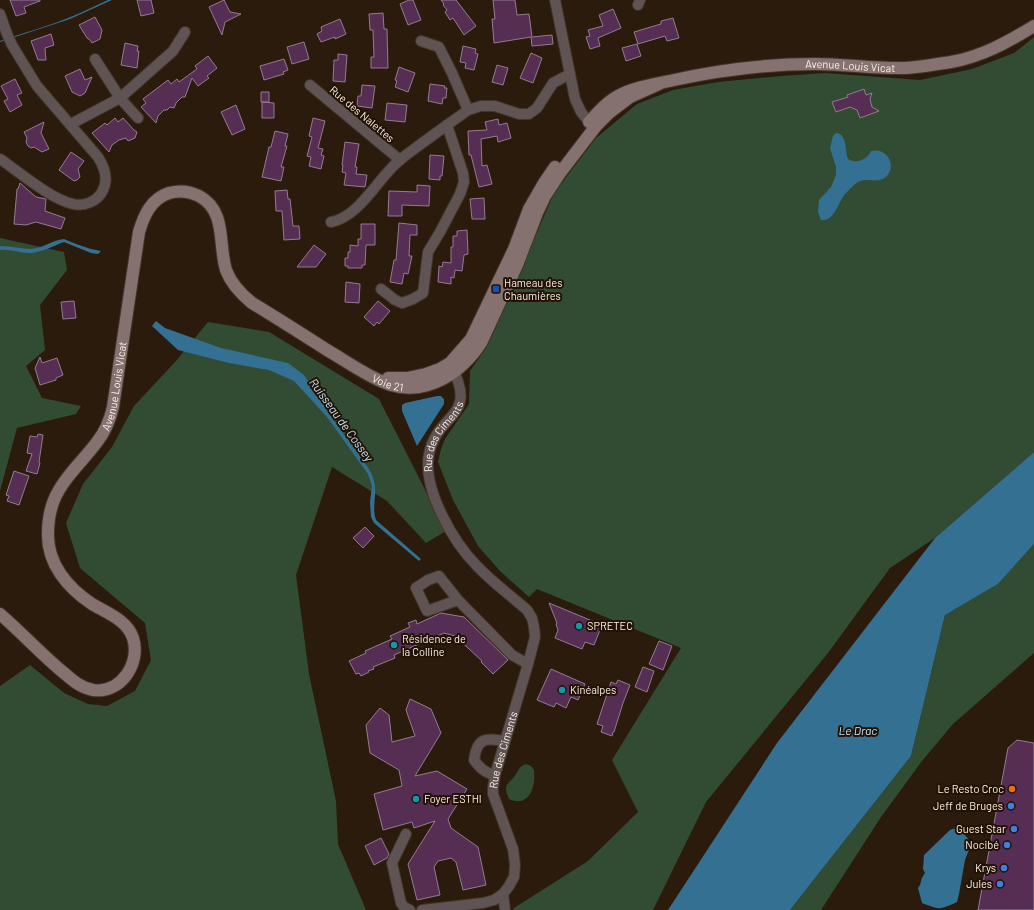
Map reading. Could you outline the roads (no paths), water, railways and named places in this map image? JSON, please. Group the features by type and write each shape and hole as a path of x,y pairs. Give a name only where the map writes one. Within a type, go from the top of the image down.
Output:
{"main road":[{"name":"Avenue Louis Vicat","path":"592,124 630,98 658,84 711,73 765,67 816,64 907,68 953,62 979,54 1011,40 1034,26"},
{"path":"452,368 479,325 514,249 529,209 538,192 548,176 592,124"},
{"name":"Avenue Louis Vicat","path":"0,614 75,682 93,690 111,688 123,679 134,663 136,654 135,645 129,630 117,618 92,604 76,592 66,581 55,566 49,548 48,534 49,519 54,500 65,481 98,442 108,426 113,407 139,232 143,216 157,200 176,191 193,193 202,198 216,213 220,224 226,270 231,280 243,296 336,355 374,376"},
{"name":"Voie 21","path":"374,376 407,378 452,368"}],"street":[{"path":"555,0 575,99 581,112 592,124"},
{"path":"0,14 12,45 37,86 98,157 106,172 105,187 101,194 89,203 82,205 74,204 52,195 0,159"},
{"path":"71,124 120,98 173,51 185,32"},
{"path":"421,41 439,46 468,110"},
{"path":"95,59 120,98 138,118"},
{"path":"331,222 339,220 353,211 400,160 468,110 481,106 495,106 519,114 529,114 537,108 553,83 570,74"},
{"name":"Rue des Nalettes","path":"310,85 400,160"},
{"path":"381,290 402,303 413,299 423,292 425,266 428,252 453,207 464,182 463,173 446,126"},
{"name":"Rue des Ciments","path":"452,368 460,388 460,404 456,412 443,426 432,444 429,454 428,477 432,490 438,506 460,544 476,565 527,610 532,618 535,637 495,775 493,788 493,794 513,849 515,865 514,877 503,894"},
{"path":"458,600 512,655 528,664"},
{"path":"495,775 489,774 476,764 474,760 475,749 478,744 485,740 505,741"},
{"path":"406,834 392,863 401,903 404,907 410,910"},
{"path":"422,910 483,903 494,900 503,894 505,910"}],"water":[{"path":"108,0 112,0 70,19 0,42 78,14"},
{"path":"836,133 840,134 844,139 848,159 858,161 867,157 871,151 876,150 885,154 891,166 887,176 881,180 863,180 856,183 843,197 830,218 821,220 818,212 819,200 831,187 836,175 836,167 830,148 833,136"},
{"path":"64,239 101,251 98,254 91,253 64,242 33,253 0,250 0,246 31,249"},
{"path":"156,321 165,328 221,348 288,363 304,375 332,418 367,466 374,479 374,512 376,520 421,559 419,561 374,523 371,517 370,502 372,486 368,474 327,417 294,381 269,370 229,363 178,350 152,326"},
{"path":"441,396 444,399 444,404 417,446 402,411 402,405"},
{"name":"Le Drac","path":"1034,452 1034,544 998,584 945,615 911,756 790,910 668,910 777,743 935,538"},
{"path":"959,827 968,839 970,847 965,860 957,902 940,908 922,903 918,888 925,873 923,869 924,855 950,830"}],"place":[{"name":"Hameau des Chaumières","path":"496,289"},
{"name":"SPRETEC","path":"579,626"},
{"name":"Résidence de la Colline","path":"394,645"},
{"name":"Kinéalpes","path":"562,690"},
{"name":"Le Resto Croc","path":"1012,789"},
{"name":"Foyer ESTHI","path":"416,799"},
{"name":"Jeff de Bruges","path":"1011,806"},
{"name":"Guest Star","path":"1014,829"},
{"name":"Nocibé","path":"1007,845"},
{"name":"Krys","path":"1004,868"},
{"name":"Jules","path":"1000,884"}],"water label":[{"name":"Ruisseau de Cossey","path":"341,420"}]}
